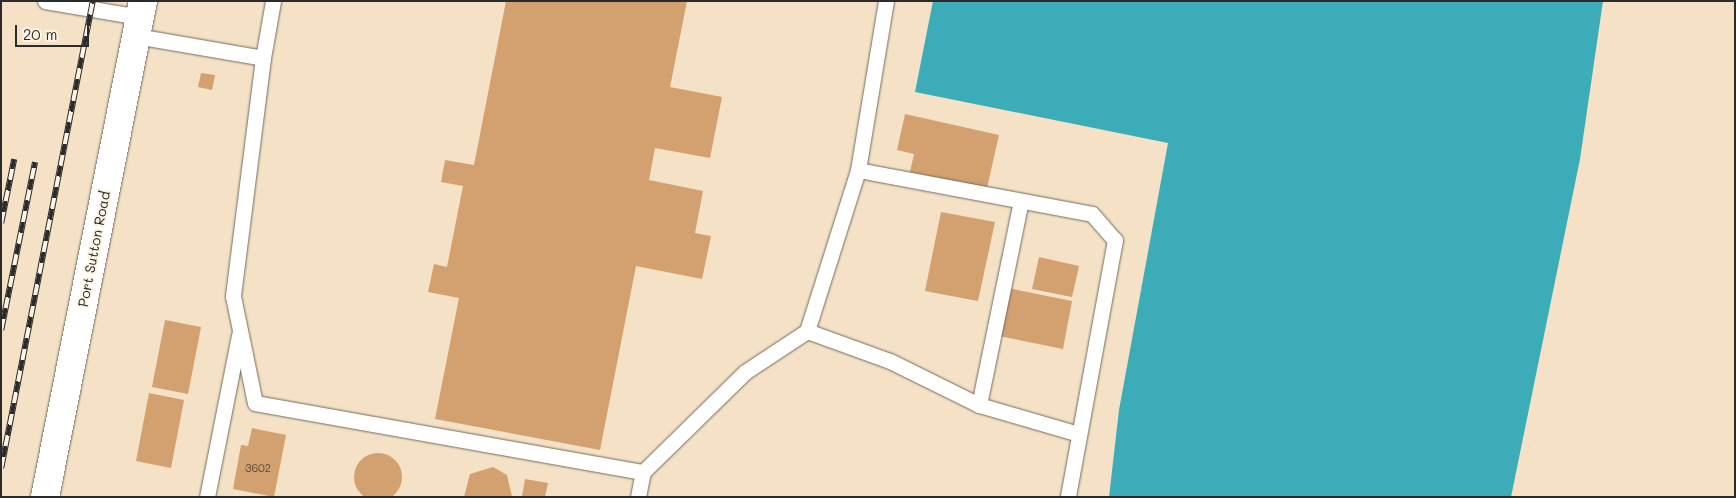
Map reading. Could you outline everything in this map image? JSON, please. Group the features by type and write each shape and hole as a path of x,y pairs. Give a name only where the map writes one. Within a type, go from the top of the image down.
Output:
{"street":[{"name":"Port Sutton Road","path":"45,497 140,18"}],"lane":[{"path":"45,1 140,18 262,58"},
{"path":"273,1 262,58 233,296 255,403 643,472"},
{"path":"638,497 643,472 745,372 807,331 858,170 886,1"},
{"path":"858,170 1092,214 1115,240 1068,497"},
{"path":"979,405 1021,201"},
{"path":"207,497 240,328"},
{"path":"807,331 890,361 979,405 1079,434"}],"water":[{"path":"933,1 1603,1 1580,159 1511,497 1109,497 1119,410 1168,143 915,92"}],"building":[{"path":"506,1 687,1 670,87 722,97 710,158 655,148 649,180 703,191 695,233 711,236 702,279 636,266 600,450 435,419 459,298 428,292 434,264 447,267 463,186 441,182 445,160 474,165"},
{"path":"201,73 215,75 212,90 198,87"},
{"path":"905,114 999,135 987,188 910,172 914,154 897,150"},
{"path":"941,212 995,222 978,301 925,291"},
{"path":"1039,257 1079,266 1072,297 1032,289"},
{"path":"1008,288 1072,301 1063,349 999,336"},
{"path":"165,320 201,327 188,394 152,387"},
{"path":"149,393 184,400 171,468 136,461"},
{"path":"252,428 286,435 274,497 233,489 241,445 248,446"},
{"path":"378,453 387,455 395,460 400,468 402,477 400,486 395,494 387,499 378,501 369,499 361,494 356,486 354,477 356,468 361,460 369,455"},
{"path":"493,467 507,475 512,497 464,497 470,474"},
{"path":"525,479 548,483 545,497 522,497"}],"railway":[{"path":"1,468 93,1"},
{"path":"1,223 14,159"},
{"path":"1,330 35,162"}]}
